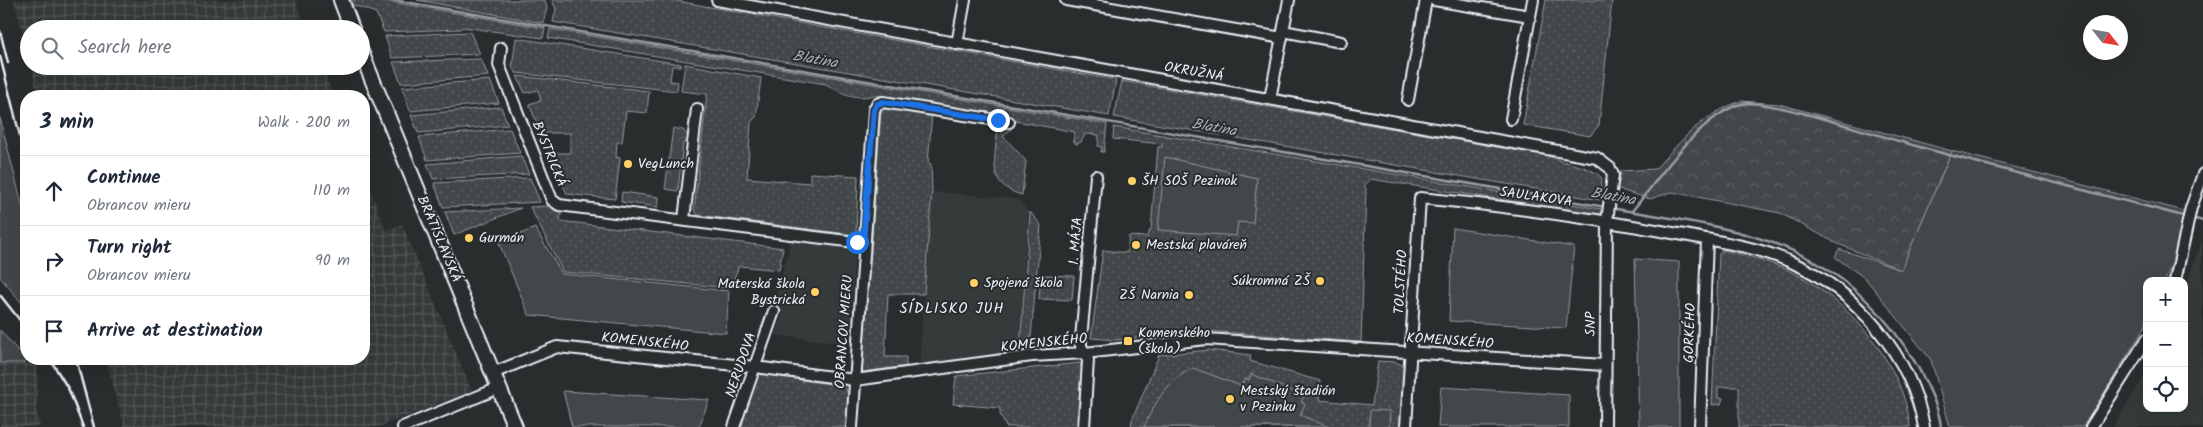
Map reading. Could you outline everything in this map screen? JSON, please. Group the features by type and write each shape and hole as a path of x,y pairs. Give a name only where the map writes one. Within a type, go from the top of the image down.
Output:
{"main road":[{"path":"341,1 348,20"},
{"name":"BRATISLAVSKÁ","path":"370,74 478,332 515,427"}],"street":[{"name":"OKRUŽNÁ","path":"717,0 1597,158 1610,168 1613,175 1607,217"},
{"path":"958,44 965,0"},
{"path":"1066,0 1342,42"},
{"path":"1270,99 1289,0"},
{"path":"1408,100 1426,0"},
{"path":"1434,0 1530,16"},
{"path":"1511,119 1533,0"},
{"name":"BYSTRICKÁ","path":"501,48 499,65 552,200 566,207 684,219 863,243"},
{"name":"OBRANCOV MIERU","path":"852,427 863,243 874,110 877,104 883,102 1009,122"},
{"path":"684,219 697,109"},
{"path":"2177,277 2191,208 2203,174"},
{"name":"1. MÁJA","path":"1084,427 1088,360 1081,339 1096,176"},
{"name":"SAULAKOVA","path":"1420,198 1607,217 1768,253 1792,262 1813,273 1840,293 1863,314 1887,342 1907,375 1917,400 1924,427"},
{"name":"TOLSTÉHO","path":"1406,427 1420,198"},
{"name":"SNP","path":"1605,427 1604,365 1607,217"},
{"name":"GORKÉHO","path":"1700,427 1707,240"},
{"name":"NERUDOVA","path":"734,427 774,311"},
{"name":"KOMENSKÉHO","path":"493,373 557,348 755,367 855,380 1032,356 1085,353 1206,339 1604,365"},
{"path":"2091,427 2143,344"},
{"path":"403,427 499,388"}],"shaded area":[{"path":"14,0 295,0 303,20 20,20 20,24"},
{"path":"33,75 326,75 332,90 37,90"},
{"path":"370,189 386,231 402,224 472,391 378,427 124,427 108,365 370,365"},
{"name":"Spojená škola","path":"932,192 1018,199 1028,212 1019,354 919,366"},
{"name":"Materská škola Bystrická","path":"791,240 852,247 855,253 849,344 775,335 783,313 779,311 781,305 775,302"},
{"path":"2202,240 2203,427 2113,427 2143,378 2143,412 2188,412 2188,280"},
{"path":"0,363 38,365 37,412 40,427 0,427"}],"green space":[{"path":"349,0 379,0 545,28 543,38 463,27 460,29 384,32 376,13 350,4"},
{"path":"417,0 545,0 547,8 543,23"},
{"path":"552,0 671,0 1116,80 1109,116 553,22 556,9"},
{"path":"1546,0 1612,0 1599,125 1590,136 1523,125"},
{"path":"550,29 1107,124 1104,152 1101,152 1102,147 1098,146 1099,135 1085,134 1081,142 1076,144 1073,141 1075,132 875,95 856,96 837,91 826,84 548,38"},
{"path":"470,32 480,54 392,58 385,36"},
{"path":"516,38 681,64 681,66 672,66 670,81 678,82 677,91 516,73 512,67"},
{"path":"481,59 488,76 401,83 393,62"},
{"path":"685,64 761,78 756,117 751,122 747,178 810,183 810,173 858,176 856,235 698,215 694,210 707,94 681,91"},
{"path":"517,76 649,91 647,113 626,111 622,142 617,142 616,157 620,158 615,199 567,194 549,153 570,153 570,133 541,133 529,104 541,100 538,90 525,93"},
{"path":"490,80 499,103 410,111 402,87"},
{"path":"1122,81 1548,156 1597,173 1602,178 1600,200 1114,117"},
{"path":"1741,101 1779,104 1952,151 1901,270 1836,243 1780,213 1672,192 1650,199 1617,189 1621,171 1655,169 1703,121"},
{"path":"501,107 508,125 418,133 411,115"},
{"path":"888,107 932,113 928,163 931,164 932,189 924,294 888,294 885,357 906,357 906,366 862,372 881,112"},
{"path":"0,118 20,196 20,301 0,277"},
{"path":"998,125 1011,129 1003,136 1026,161 1022,195 1010,190 997,177 995,158"},
{"path":"1114,127 1601,209 1600,215 1370,179 1364,185 1366,189 1361,342 1206,331 1115,340 1091,338 1103,250 1127,253 1129,236 1146,237 1151,229 1158,147 1162,147 1162,144 1113,139"},
{"path":"673,128 683,130 689,137 690,143 683,143 678,191 665,189"},
{"path":"510,129 520,153 427,160 419,137"},
{"path":"1952,151 2184,211 2175,256 2167,277 2143,277 2143,330 2083,427 1950,427 1931,360 1866,279 1835,257 1839,249 1901,270"},
{"path":"521,156 529,174 433,179 427,164"},
{"path":"1165,157 1257,178 1253,223 1238,222 1236,236 1158,230"},
{"path":"530,178 540,202 443,207 434,183"},
{"path":"622,192 659,197 658,207 621,202"},
{"path":"550,206 562,209 560,221 783,248 779,270 739,266 730,288 563,272 530,207"},
{"path":"521,208 454,235 445,212"},
{"path":"1030,212 1041,225 1031,337 1020,347"},
{"path":"535,228 562,274 729,291 726,333 529,315 499,243"},
{"path":"1453,228 1574,247 1566,328 1449,321"},
{"path":"1722,250 1754,258 1785,269 1805,279 1841,306 1874,342 1888,362 1906,405 1910,427 1739,427 1739,387 1718,387 1718,398 1723,398 1721,404 1712,405 1719,254"},
{"path":"1635,259 1679,262 1679,427 1639,427"},
{"path":"1041,275 1074,276 1072,300 1039,299"},
{"path":"0,330 20,353 20,363 0,363"},
{"path":"1209,350 1251,355 1250,361 1320,381 1319,400 1372,405 1378,361 1396,362 1404,366 1400,427 1131,427 1132,420 1159,355"},
{"path":"1080,363 1082,369 1076,427 1006,427 1000,414 1000,408 953,404 956,376"},
{"name":"Mestský štadión v Pezinku","path":"1193,368 1241,386 1245,379 1249,380 1251,374 1304,396 1301,402 1305,404 1300,415 1329,427 1144,427 1169,385"},
{"path":"758,374 845,386 848,395 847,427 741,427"},
{"path":"1441,387 1569,395 1569,427 1438,427"},
{"path":"563,391 709,400 699,427 572,427"},
{"path":"1370,410 1390,411 1389,427 1369,427"}],"waterway":[{"name":"Blatina","path":"393,0 1606,207"},
{"path":"1632,211 1681,150 1710,121 1726,110 1741,104 1754,103 1826,119 1900,142 2187,217"},
{"name":"Blatina","path":"1611,208 1698,223 1738,232 1776,244 1811,260 1845,282 1877,311 1906,348 1917,365 1937,407 1941,427"},
{"path":"2192,218 2203,221"}],"railway":[{"path":"0,31 8,63"},
{"path":"0,56 20,136"},
{"path":"0,295 20,320"},
{"path":"54,365 69,390 83,427"},
{"path":"78,365 94,427"}],"place":[{"name":"VegLunch","path":"628,164"},
{"name":"ŠH SOŠ Pezinok","path":"1132,181"},
{"name":"Gurmán","path":"469,238"},
{"name":"Mestská plaváreň","path":"1136,245"},
{"name":"Súkromná ZŠ","path":"1320,281"},
{"name":"Spojená škola","path":"974,283"},
{"name":"Materská škola Bystrická","path":"815,292"},
{"name":"ZŠ Narnia","path":"1189,295"},
{"name":"Komenského (škola)","path":"1128,341"},
{"name":"Mestský štadión v Pezinku","path":"1230,399"}],"district":[{"name":"SÍDLISKO JUH","path":"952,309"}],"route":[{"path":"857,242 863,243 874,110 877,104 883,102 998,120"}]}
